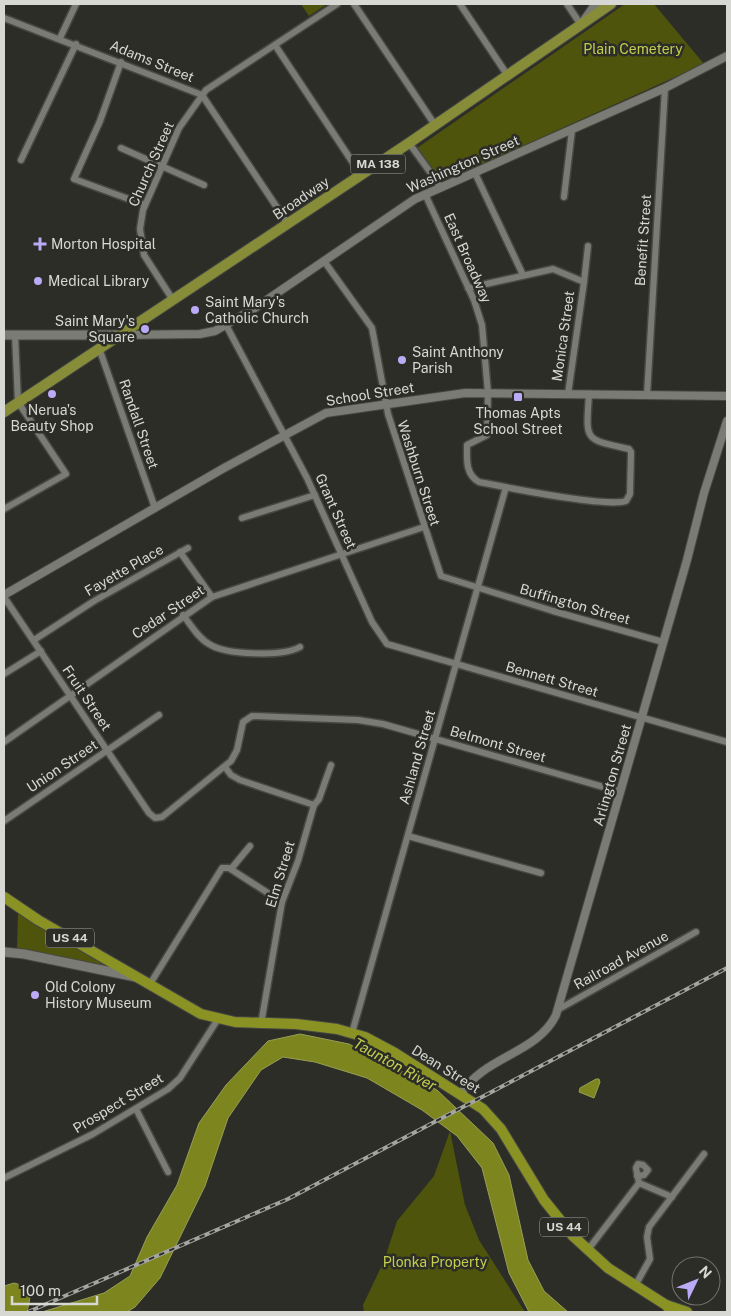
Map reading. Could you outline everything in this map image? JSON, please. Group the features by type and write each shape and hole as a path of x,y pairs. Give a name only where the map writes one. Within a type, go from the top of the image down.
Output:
{"highway":[{"name":"US 44","path":"4,896 44,924 138,977"},
{"name":"Dean Street","path":"138,977 196,1012 218,1019 261,1024 296,1024 352,1033 379,1044 461,1094 479,1106 500,1129 549,1206 587,1251 614,1272 669,1309 687,1312"}],"main road":[{"path":"581,26 596,4"},
{"name":"Broadway","path":"4,412 435,126 611,4"},
{"path":"4,335 120,335"},
{"path":"4,952 24,954 122,976 138,977"}],"street":[{"path":"60,38 76,4"},
{"path":"202,95 337,4"},
{"path":"354,4 435,126"},
{"path":"460,4 508,76"},
{"path":"567,4 581,26"},
{"name":"Adams Street","path":"4,17 202,95 288,224"},
{"path":"20,160 76,44"},
{"path":"275,45 361,175"},
{"name":"Washington Street","path":"226,325 255,308 396,211 425,194 666,88 727,56"},
{"path":"121,62 102,116 74,179 145,206"},
{"name":"Benefit Street","path":"647,394 666,88"},
{"name":"Church Street","path":"173,300 143,252 140,221 162,166 182,124 202,95"},
{"path":"564,197 572,130"},
{"path":"409,143 441,188"},
{"path":"122,148 204,185"},
{"path":"475,173 523,275"},
{"name":"East Broadway","path":"425,194 468,288 482,325 488,393"},
{"path":"584,282 588,246"},
{"name":"Washburn Street","path":"324,260 372,328 385,404 440,576 479,589"},
{"name":"Monica Street","path":"468,288 552,268 584,282 568,394"},
{"path":"120,335 203,334 226,325"},
{"name":"Grant Street","path":"226,325 315,495 372,622 385,642 394,647 456,664"},
{"path":"4,509 66,474 18,402 15,335"},
{"name":"Randall Street","path":"99,348 155,508"},
{"name":"School Street","path":"4,596 155,508 323,414 460,393 727,396"},
{"path":"488,393 487,435 466,445 468,468 472,478 479,482 506,487 608,502 626,501 630,494 631,452 599,443 591,438 587,427 589,394"},
{"name":"Arlington Street","path":"461,1094 476,1075 536,1040 553,1021 559,1009 704,492 727,421"},
{"name":"Ashland Street","path":"352,1033 479,589 506,487"},
{"path":"242,518 315,495"},
{"name":"Cedar Street","path":"4,742 183,615 212,597 424,527"},
{"path":"180,552 188,548"},
{"name":"Fayette Place","path":"34,640 94,601 180,552 212,597"},
{"name":"Buffington Street","path":"479,589 663,642"},
{"name":"Fruit Street","path":"4,596 149,813 155,818 162,817 225,768"},
{"path":"183,615 204,641 224,651 279,653 300,647"},
{"path":"4,674 40,651"},
{"name":"Bennett Street","path":"456,664 727,742"},
{"name":"Union Street","path":"4,821 159,715"},
{"name":"Belmont Street","path":"225,768 234,758 243,722 249,717 362,721 383,724 435,738 621,792"},
{"name":"Elm Street","path":"261,1024 282,902 298,861 314,805 319,799 331,765"},
{"path":"225,768 231,775 240,780 314,805"},
{"path":"408,836 541,873"},
{"path":"232,870 250,846"},
{"path":"150,984 219,871 225,867 282,902"},
{"name":"Railroad Avenue","path":"559,1009 696,932"},
{"name":"Prospect Street","path":"4,1178 93,1134 175,1083 218,1019"},
{"path":"136,1109 168,1172"},
{"path":"635,1286 650,1259 647,1237 650,1227 704,1154"},
{"path":"587,1251 638,1180 672,1197"}],"green space":[{"path":"301,4 327,4 309,16"},
{"name":"Plain Cemetery","path":"625,4 654,4 704,64 443,182 417,148"},
{"path":"18,913 106,965 17,949"},
{"name":"Plonka Property","path":"450,1131 465,1205 479,1240 525,1312 364,1312 363,1305 384,1261 397,1221 434,1176"}],"shaded area":[{"path":"300,1034 349,1044 437,1090 493,1143 509,1175 528,1260 544,1291 568,1312 529,1312 509,1273 482,1168 457,1136 422,1110 367,1078 315,1062 283,1057 261,1070 228,1118 205,1186 160,1278 135,1307 127,1312 42,1312 104,1293 130,1276 147,1237 177,1185 199,1123 226,1085 268,1041"},
{"path":"599,1079 600,1082 594,1098 579,1092 580,1088"},
{"path":"14,1283 21,1285 28,1291 30,1298 27,1312 4,1312 4,1286"}],"railway":[{"path":"28,1312 288,1199 727,968"}],"place":[{"name":"Morton Hospital","path":"40,244"},
{"name":"Medical Library","path":"38,281"},
{"name":"Saint Mary's Catholic Church","path":"195,310"},
{"name":"Saint Mary's Square","path":"145,329"},
{"name":"Saint Anthony Parish","path":"402,360"},
{"name":"Nerua's Beauty Shop","path":"52,394"},
{"name":"Thomas Apts School Street","path":"518,397"},
{"name":"Old Colony History Museum","path":"35,995"}],"water label":[{"name":"Taunton River","path":"395,1064"}]}
